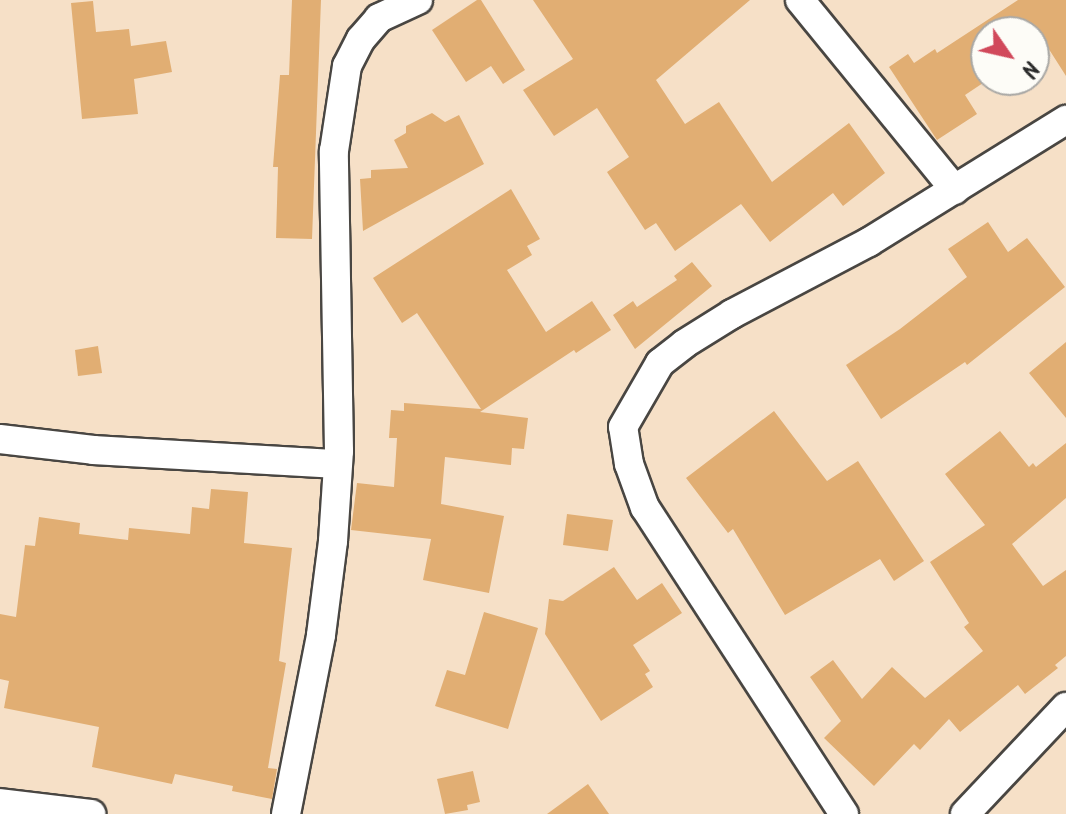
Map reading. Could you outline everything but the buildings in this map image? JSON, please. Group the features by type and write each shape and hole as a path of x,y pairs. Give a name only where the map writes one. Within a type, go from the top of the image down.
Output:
{"street":[{"path":"286,814 321,635 338,464 334,151 347,66 361,39 379,18 418,0"},
{"path":"800,0 955,190"},
{"path":"844,814 645,508 629,464 623,427 660,363 684,344 955,190 1066,120"},
{"path":"0,439 93,450 338,464"},
{"path":"965,814 1066,707"},
{"path":"0,803 91,814"}]}
